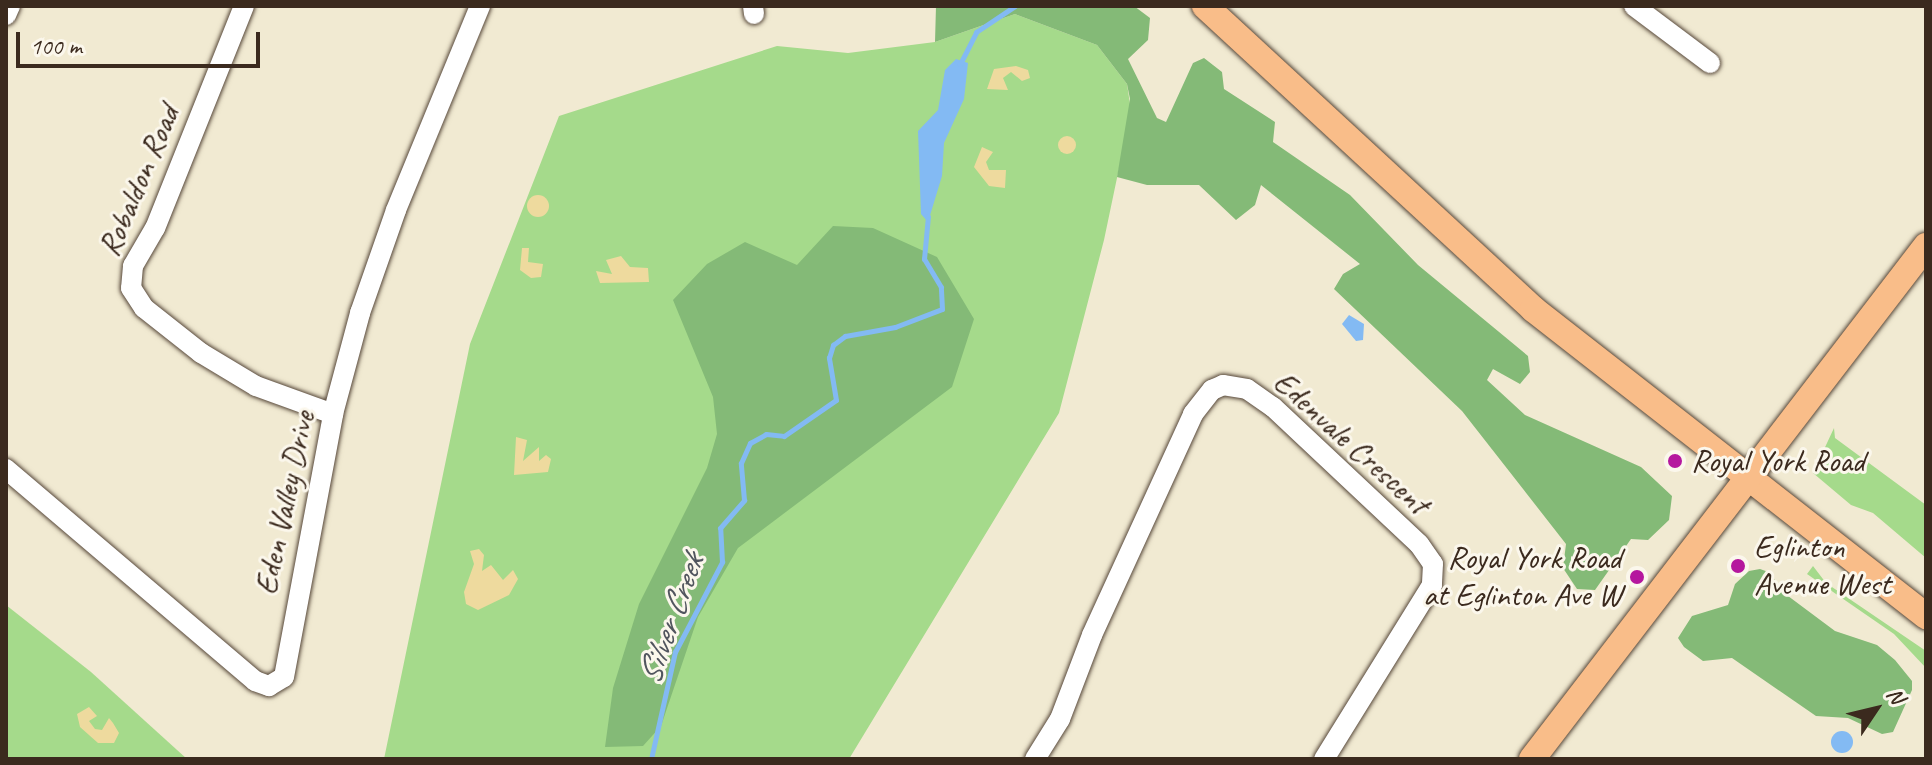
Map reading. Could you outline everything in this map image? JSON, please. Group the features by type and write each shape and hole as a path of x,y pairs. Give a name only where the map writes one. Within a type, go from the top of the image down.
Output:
{"main road":[{"path":"1205,6 1533,309 1926,616"},
{"path":"1532,759 1926,246"}],"street":[{"path":"6,15 10,6"},
{"name":"Robaldon Road","path":"244,6 155,228 133,266 131,288 144,308 201,353 256,386 333,414"},
{"name":"Eden Valley Drive","path":"6,469 248,676 269,686 284,677 333,414 360,313 396,210 480,6"},
{"path":"1634,6 1710,63"},
{"name":"Edenvale Crescent","path":"1035,759 1060,719 1092,635 1193,414 1212,390 1223,385 1247,389 1273,407 1419,544 1433,564 1432,585 1324,759"}],"green space":[{"path":"936,6 1134,6 1150,18 1148,40 1128,59 1157,118 1166,122 1193,63 1204,58 1222,72 1224,89 1275,122 1273,142 1350,195 1418,265 1528,356 1530,372 1520,384 1493,369 1487,380 1525,415 1641,467 1672,496 1669,520 1648,540 1631,539 1595,590 1577,589 1563,568 1566,544 1462,411 1334,289 1343,274 1360,264 1261,185 1255,205 1236,220 1199,185 1147,185 1117,177 1130,99 1127,84 1097,45 1015,14 935,42"},
{"path":"1015,14 1097,45 1127,84 1131,111 1104,240 1059,413 849,759 384,759 470,344 559,116 777,46 848,53 935,42"},
{"path":"833,226 873,228 937,257 974,319 952,387 738,548 698,617 661,726 643,746 605,747 613,688 639,604 707,468 717,434 713,397 673,300 707,264 745,242 797,265"},
{"path":"1834,428 1835,438 1926,505 1926,558 1873,513 1851,505 1813,473"},
{"path":"1813,566 1826,583 1926,651 1926,668 1894,634 1807,574"},
{"path":"1760,569 1771,573 1780,590 1835,631 1877,645 1895,660 1912,681 1912,690 1893,732 1882,734 1848,718 1816,716 1732,658 1703,661 1684,647 1678,638 1692,616 1728,605 1735,584 1749,571"},
{"path":"6,605 91,672 187,759 6,759"}],"sand":[{"path":"1016,66 1028,70 1030,78 1022,81 1011,72 1003,78 1008,90 987,89 994,69"},
{"path":"1067,136 1076,145 1067,154 1058,145"},
{"path":"982,147 993,152 986,162 989,170 1006,170 1005,188 989,186 974,167"},
{"path":"538,195 549,206 538,217 527,206"},
{"path":"522,248 529,248 528,262 543,264 541,277 531,278 520,270"},
{"path":"621,256 630,267 648,268 649,282 600,283 596,271 612,274 606,260"},
{"path":"516,437 527,440 523,461 539,447 539,461 546,455 551,459 548,472 514,475"},
{"path":"479,549 484,555 482,571 491,565 503,580 513,570 518,579 509,595 478,610 466,604 464,592 474,564 470,551"},
{"path":"89,707 97,716 89,721 95,729 102,730 109,718 113,723 119,733 114,743 98,743 80,727 77,714"}],"water":[{"path":"956,59 968,63 964,99 944,143 942,176 928,222 921,214 918,131 938,110 945,70"},
{"path":"1349,315 1364,324 1363,340 1356,341 1342,324"},
{"path":"1842,731 1850,734 1853,742 1850,750 1842,753 1834,750 1831,742 1834,734"}],"waterway":[{"name":"Silver Creek","path":"960,64 976,32 1015,6"},
{"name":"Silver Creek","path":"651,759 675,652 722,562 720,528 744,500 741,463 750,443 766,434 784,436 836,400 829,358 833,345 845,336 895,327 942,309 941,287 924,259 928,216"}],"place":[{"name":"Royal York Road","path":"1675,461"},
{"name":"Eglinton Avenue West","path":"1738,566"},
{"name":"Royal York Road at Eglinton Ave W","path":"1637,577"}]}
